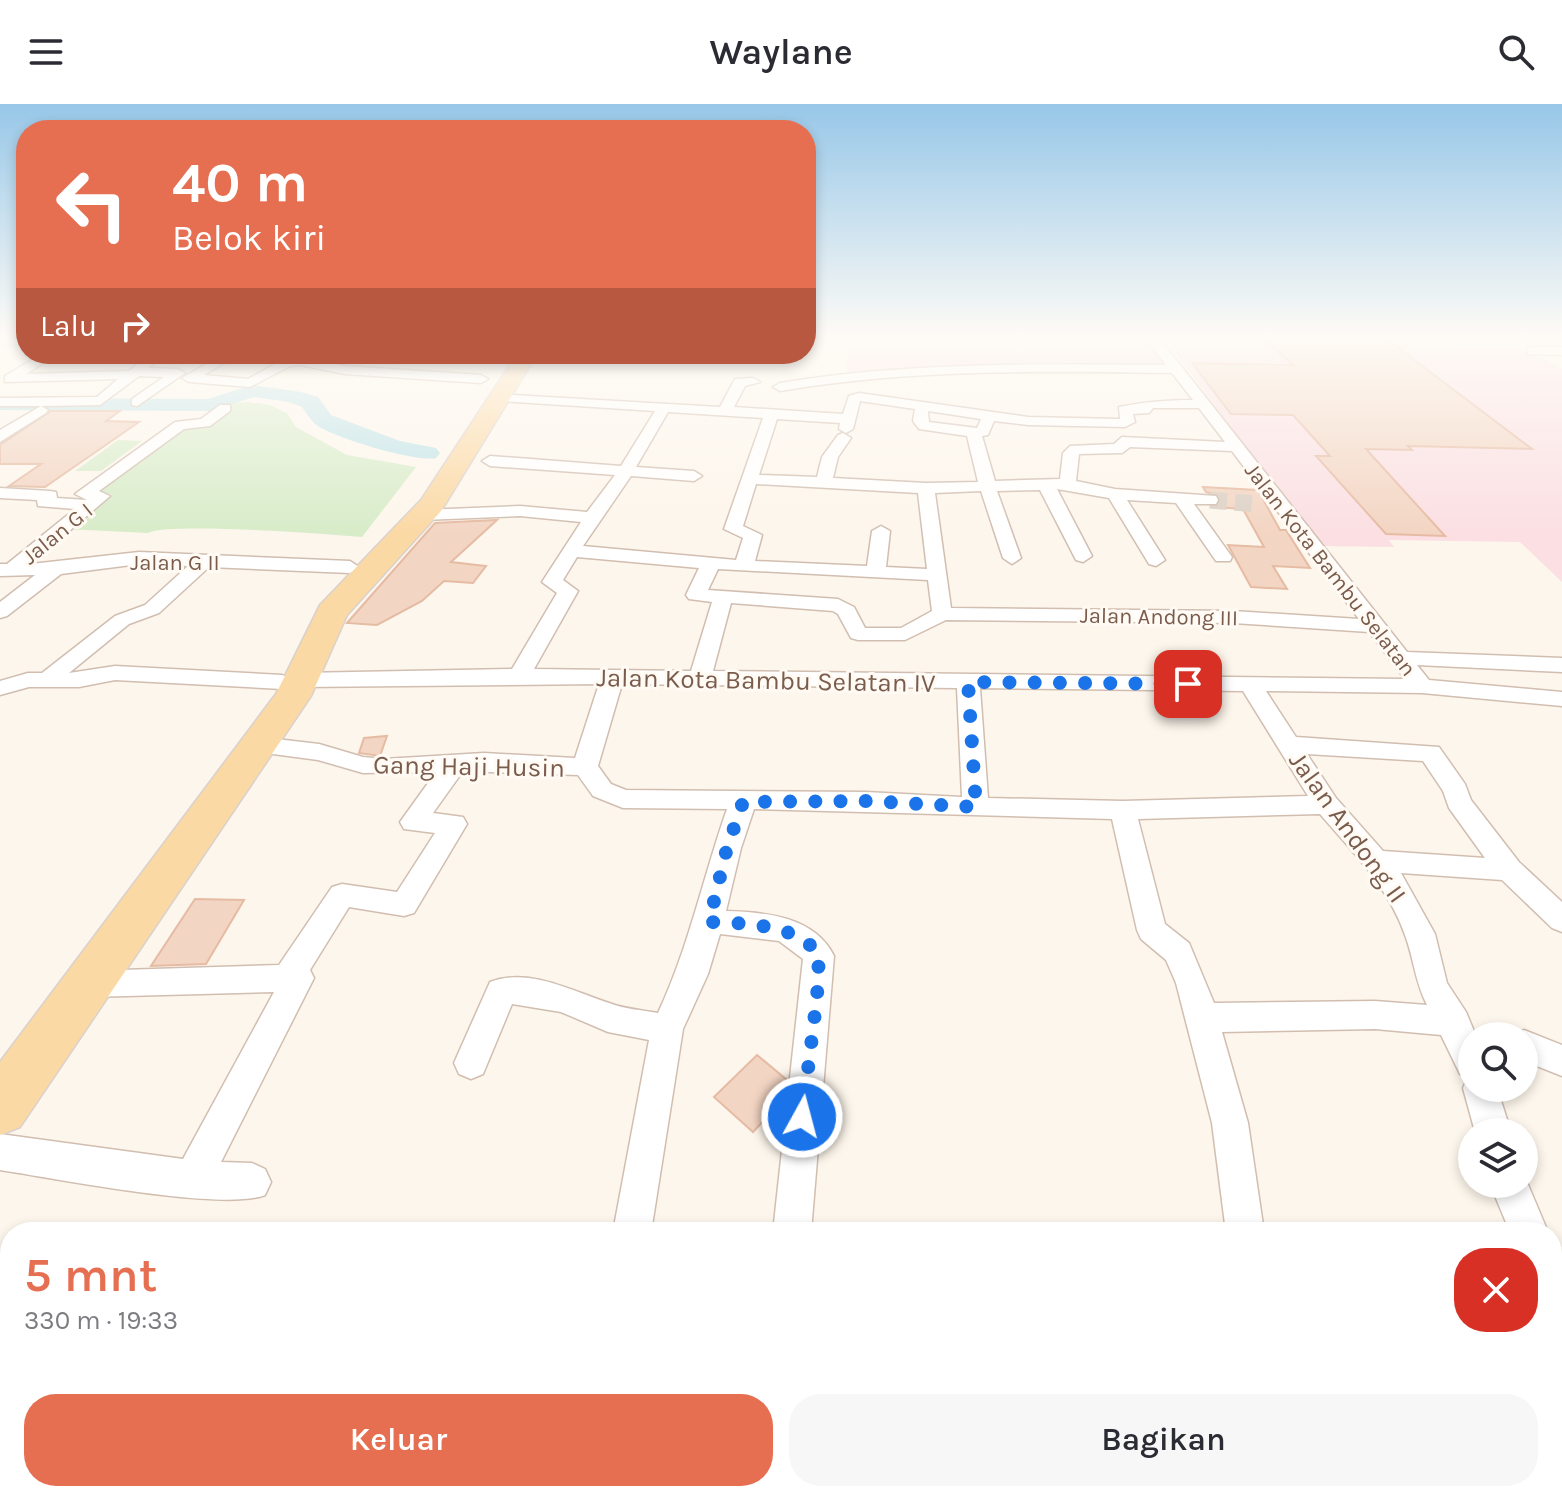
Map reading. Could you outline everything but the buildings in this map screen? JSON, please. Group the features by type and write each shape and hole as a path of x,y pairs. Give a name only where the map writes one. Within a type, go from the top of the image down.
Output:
{"main road":[{"path":"0,1065 235,751 292,681 315,612 404,505 483,402"},
{"path":"0,1108 259,745 332,612 423,515 489,402"}],"street":[{"path":"645,402 664,407 771,415 846,429"},
{"path":"725,411 730,402"},
{"path":"824,483 830,457 846,429 854,402"},
{"path":"924,402 920,421 924,426 983,432 989,415"},
{"path":"943,402 973,406 989,415 1028,421 1114,423 1128,422 1124,410 1144,410 1149,404 1203,404"},
{"name":"Jalan Kota Bambu Selatan","path":"1203,404 1422,686"},
{"path":"519,676 568,591 552,582 625,473 664,407"},
{"name":"Jalan G I","path":"6,570 102,496 83,494 180,425 205,423 225,408"},
{"path":"0,437 41,410"},
{"path":"744,566 753,535 733,529 771,415"},
{"path":"1068,484 1071,453 1075,449 1122,448 1114,423"},
{"path":"973,432 998,524 1012,558"},
{"path":"1122,442 1236,447"},
{"path":"490,461 694,476"},
{"path":"751,479 927,489 1068,484 1115,494 1210,500"},
{"path":"1045,483 1083,556"},
{"path":"711,563 696,595 838,605 847,611 858,634 890,636 915,632 942,614 927,489"},
{"path":"0,493 50,496 44,502 92,505"},
{"path":"1115,494 1156,560"},
{"path":"1181,498 1223,557"},
{"path":"1256,504 1281,504"},
{"path":"423,515 520,511 592,518"},
{"path":"876,573 881,531"},
{"path":"572,551 744,566 939,575"},
{"name":"Jalan G II","path":"6,570 55,569 139,558 350,567"},
{"path":"47,680 122,620 152,609 205,560"},
{"path":"0,612 55,569"},
{"path":"699,680 723,598"},
{"name":"Jalan Andong III","path":"942,614 1233,617 1376,626"},
{"path":"890,636 892,681"},
{"path":"1400,658 1562,665"},
{"name":"Jalan Kota Bambu Selatan IV","path":"0,688 28,680 79,680 115,673 152,673 292,681 519,676 1422,686 1562,699"},
{"path":"612,679 585,767 602,790 623,799 866,801 1123,810 1327,805"},
{"path":"968,682 976,807"},
{"name":"Jalan Andong II","path":"1250,684 1327,805 1387,874 1420,934 1432,984 1458,1022"},
{"name":"Gang Haji Husin","path":"259,745 319,752 363,765 384,767 484,761 585,767"},
{"path":"1289,745 1430,753 1456,790 1458,802 1509,870 1562,920"},
{"path":"288,978 342,895 404,905 454,824 413,822 455,764"},
{"path":"634,1222 667,1029 692,974 743,802"},
{"path":"1123,810 1152,930 1178,952 1185,964 1201,1018 1230,1123 1245,1222"},
{"path":"1375,861 1509,870"},
{"path":"709,922 747,923 786,931 811,946 819,956 793,1222"},
{"path":"90,984 298,978 192,1179"},
{"path":"471,1063 501,992 506,990 565,999 608,1018 667,1029"},
{"path":"1201,1018 1375,1015 1458,1029"},
{"path":"1538,1051 1562,1061"},
{"path":"0,1152 192,1179 252,1182"},
{"path":"1515,1198 1525,1222"}],"shaded area":[{"path":"1212,402 1562,402 1562,582 1520,542 1389,540 1394,547 1320,546"}],"green space":[{"path":"233,403 270,405 287,413 296,427 347,455 416,467 362,537 215,529 148,533 66,529 112,494 93,494 184,426 202,427"},
{"path":"118,440 142,441 101,471 75,471"}],"waterway":[{"path":"0,404 210,405 218,402"},
{"path":"310,402 323,420 395,447 428,453"}],"tunnel":[{"path":"1210,500 1256,504"}],"route":[{"path":"802,1117 819,956 811,946 786,931 747,923 709,922 727,848 743,802 866,801 976,807 968,682 1188,684"}]}
